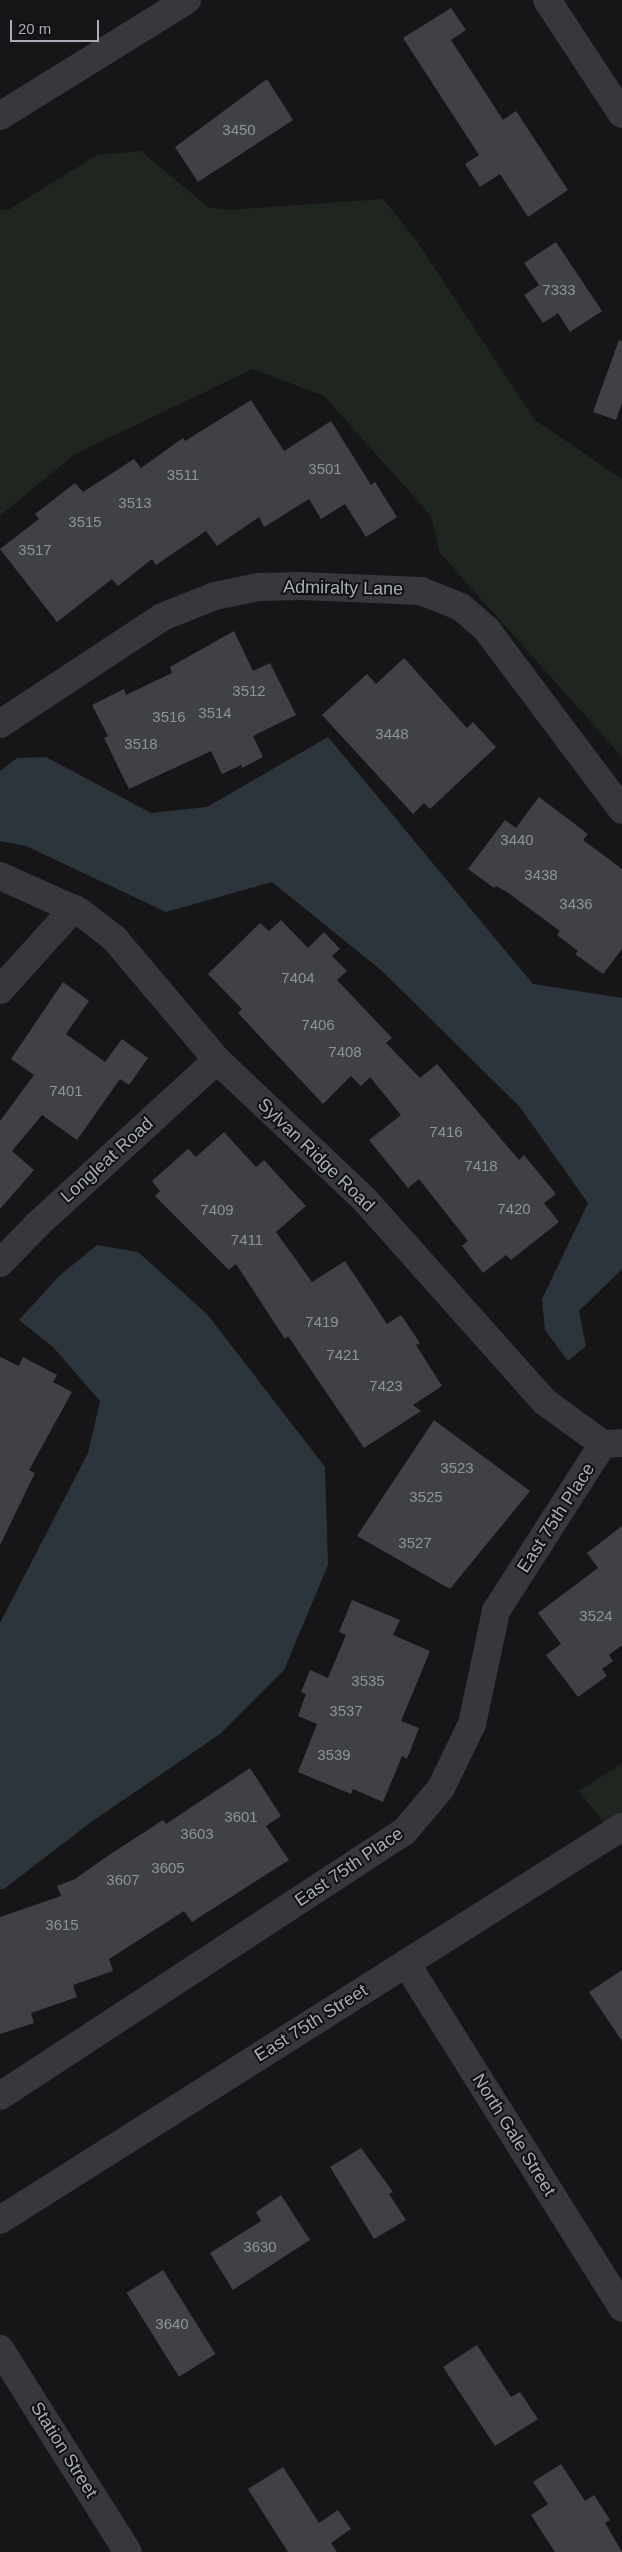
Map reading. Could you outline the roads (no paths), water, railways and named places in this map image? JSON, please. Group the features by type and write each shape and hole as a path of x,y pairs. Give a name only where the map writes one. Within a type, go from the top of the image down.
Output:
{"street":[{"path":"0,116 186,0"},
{"path":"547,0 622,114"},
{"name":"Admiralty Lane","path":"0,724 162,617 215,596 258,588 302,586 421,590 461,607 483,626 622,810"},
{"name":"Sylvan Ridge Road","path":"0,876 74,908 94,921 127,951 217,1060 365,1200 545,1402 613,1444"},
{"path":"0,990 74,908"},
{"name":"Longleat Road","path":"0,1263 38,1224 217,1060"},
{"name":"East 75th Place","path":"0,2096 404,1832 441,1788 472,1724 496,1611 613,1444"},
{"name":"East 75th Street","path":"0,2220 622,1827"},
{"name":"North Gale Street","path":"406,1963 622,2308"},
{"name":"Station Street","path":"0,2349 128,2552"}]}
